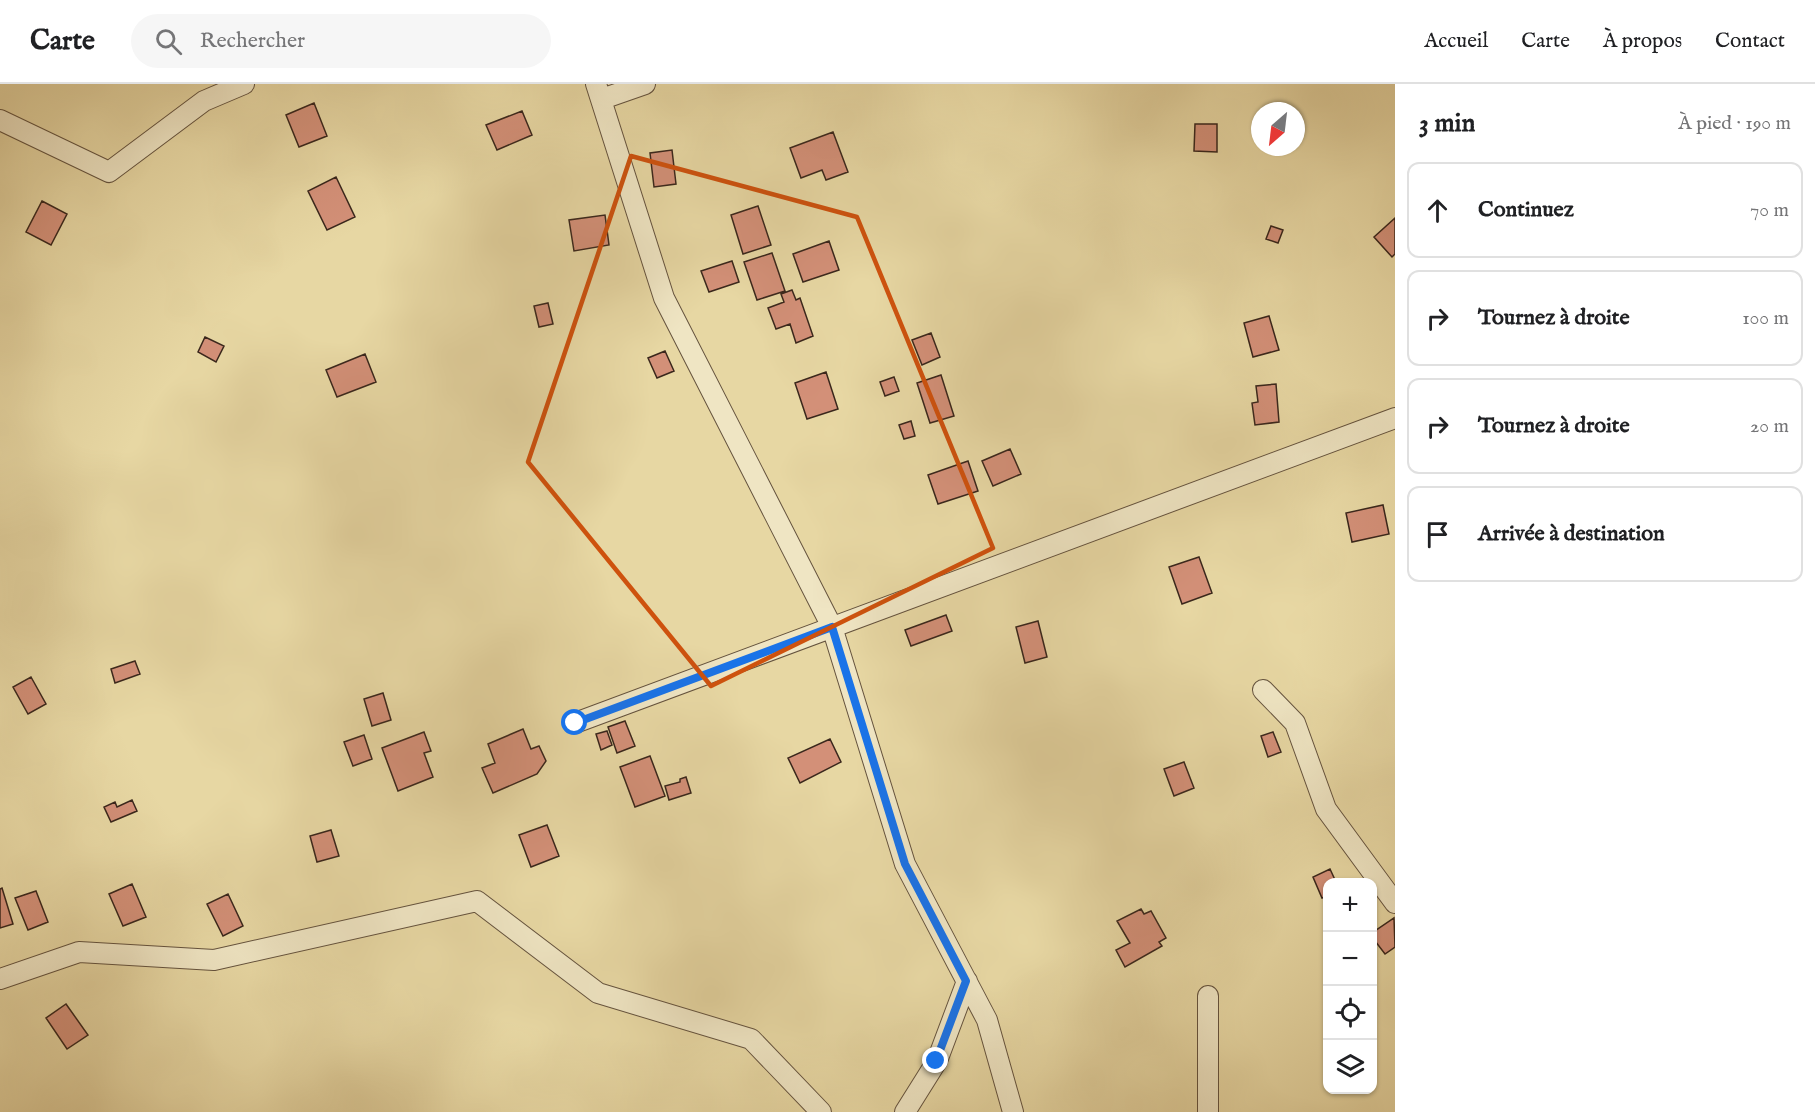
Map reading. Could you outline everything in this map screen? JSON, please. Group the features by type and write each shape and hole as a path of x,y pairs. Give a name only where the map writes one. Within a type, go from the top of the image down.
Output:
{"street":[{"path":"0,120 109,172 204,101 244,84"},
{"path":"645,84 599,92 664,298 832,627 905,864 987,1020 1013,1112"},
{"path":"575,723 1395,418"},
{"path":"1263,690 1295,723 1326,809 1395,903"},
{"path":"0,979 79,952 214,960 477,901 598,993 751,1039 821,1112"},
{"path":"905,1112 936,1061 966,981"},
{"path":"1208,996 1208,1112"}],"highlighted area":[{"path":"631,156 857,217 993,548 711,686 528,462"}],"building":[{"path":"314,103 327,136 299,147 286,115"},
{"path":"522,111 532,135 497,150 486,125"},
{"path":"1195,124 1217,124 1217,152 1194,151"},
{"path":"833,132 848,172 826,180 822,170 801,178 790,148"},
{"path":"672,150 676,184 654,187 650,153"},
{"path":"336,177 355,217 327,230 308,191"},
{"path":"42,201 67,214 51,245 26,232"},
{"path":"758,206 771,245 743,254 731,215"},
{"path":"605,215 609,245 574,251 569,220"},
{"path":"1395,218 1395,254 1392,257 1374,237"},
{"path":"1271,226 1283,230 1278,243 1266,239"},
{"path":"829,241 839,270 803,282 793,254"},
{"path":"772,253 785,291 757,300 744,262"},
{"path":"732,261 739,282 709,292 701,271"},
{"path":"792,290 796,300 800,298 813,336 796,343 790,324 776,329 768,308 784,302 781,294"},
{"path":"548,303 553,324 539,327 534,306"},
{"path":"1269,316 1279,350 1253,357 1244,323"},
{"path":"931,333 940,357 922,365 912,340"},
{"path":"205,337 224,346 216,362 198,352"},
{"path":"665,351 674,371 657,378 648,358"},
{"path":"365,354 376,382 337,397 326,370"},
{"path":"826,372 838,409 807,419 795,383"},
{"path":"941,375 954,416 930,423 917,383"},
{"path":"894,377 899,391 885,396 880,382"},
{"path":"1276,384 1279,422 1255,425 1252,403 1258,402 1256,386"},
{"path":"911,421 915,436 904,439 899,425"},
{"path":"1010,449 1021,474 993,486 982,461"},
{"path":"968,461 978,491 938,504 928,475"},
{"path":"1383,505 1389,534 1352,542 1346,513"},
{"path":"1199,557 1212,593 1182,604 1169,567"},
{"path":"946,615 952,631 911,646 905,630"},
{"path":"1038,621 1047,657 1025,663 1016,627"},
{"path":"135,661 140,674 115,683 111,669"},
{"path":"31,677 46,704 28,714 13,687"},
{"path":"383,693 391,720 372,726 364,699"},
{"path":"625,721 635,746 617,753 608,727"},
{"path":"523,729 531,749 539,746 546,761 537,774 493,793 482,768 495,763 488,744"},
{"path":"607,731 612,745 601,750 596,734"},
{"path":"424,732 431,751 424,753 433,777 398,791 382,748"},
{"path":"1273,732 1281,752 1268,757 1261,736"},
{"path":"364,735 372,759 353,766 344,742"},
{"path":"830,739 841,762 800,783 788,758"},
{"path":"650,756 665,796 635,807 620,767"},
{"path":"1184,762 1194,788 1174,796 1164,769"},
{"path":"686,777 691,793 669,800 665,786 680,782 680,779"},
{"path":"132,800 137,811 111,822 104,807 115,802 117,807"},
{"path":"547,825 559,856 531,867 519,835"},
{"path":"331,830 339,856 317,862 310,836"},
{"path":"1330,869 1334,878 1323,878 1323,898 1322,898 1313,877"},
{"path":"132,884 146,917 123,926 109,894"},
{"path":"2,888 13,924 0,928 0,889"},
{"path":"36,891 48,922 28,930 15,898"},
{"path":"228,894 243,926 223,936 207,904"},
{"path":"1141,909 1144,914 1151,911 1166,938 1159,942 1162,946 1125,967 1116,950 1130,943 1117,921"},
{"path":"1394,918 1395,947 1385,954 1377,944 1377,930"},
{"path":"66,1004 88,1035 67,1049 46,1018"}],"route":[{"path":"575,723 832,627 905,864 966,981 936,1061"}]}
